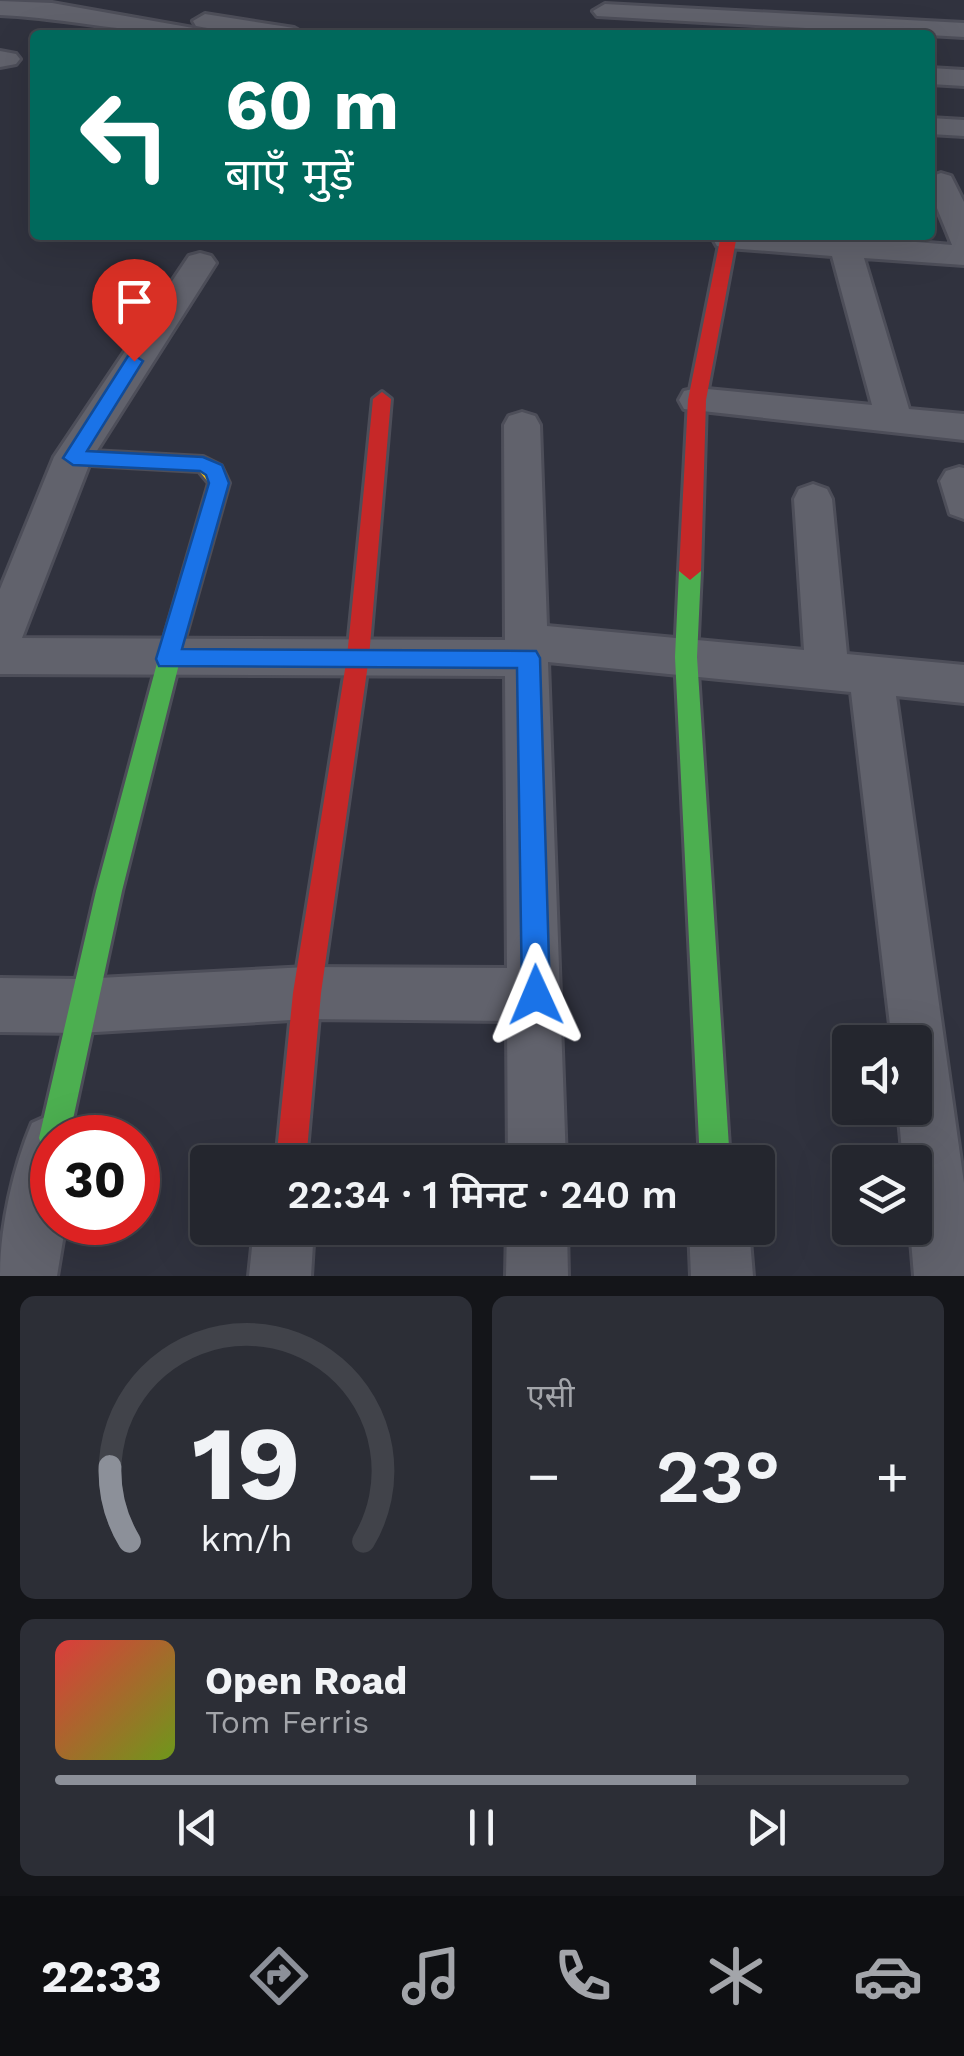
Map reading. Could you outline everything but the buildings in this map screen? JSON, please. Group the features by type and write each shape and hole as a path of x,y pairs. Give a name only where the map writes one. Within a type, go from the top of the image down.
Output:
{"street":[{"path":"0,8 52,10 197,30 224,0"},
{"path":"605,11 964,30"},
{"path":"935,76 964,78"},
{"path":"935,126 964,128"},
{"path":"945,182 964,240"},
{"path":"714,1145 686,657 696,400 727,240"},
{"path":"772,240 964,255"},
{"path":"846,245 894,420"},
{"path":"0,640 73,458 200,263"},
{"path":"293,1145 307,993 358,658 382,399"},
{"path":"696,400 964,427"},
{"path":"522,426 537,1145"},
{"path":"58,1115 80,1006 168,659 219,483 214,470 203,464 73,458"},
{"path":"812,498 912,978 945,1276"},
{"path":"0,656 358,658 528,650 686,657 964,684"},
{"path":"0,1004 80,1006 307,993 536,995"},
{"path":"26,1276 32,1245"},
{"path":"280,1276 283,1245"},
{"path":"537,1245 537,1276"},
{"path":"720,1245 722,1276"}],"traffic: fast":[{"path":"690,571 686,657 714,1145"},
{"path":"59,1115 109,891 171,652"}],"traffic: slow":[{"path":"73,457 203,464 214,471 219,483 171,652"}],"traffic: jam":[{"path":"690,571 697,400 728,240"},
{"path":"293,1145 307,993 358,657 382,399"}],"route":[{"path":"134,361 73,458 203,464 214,470 219,483 168,659 528,658 536,995"}]}
